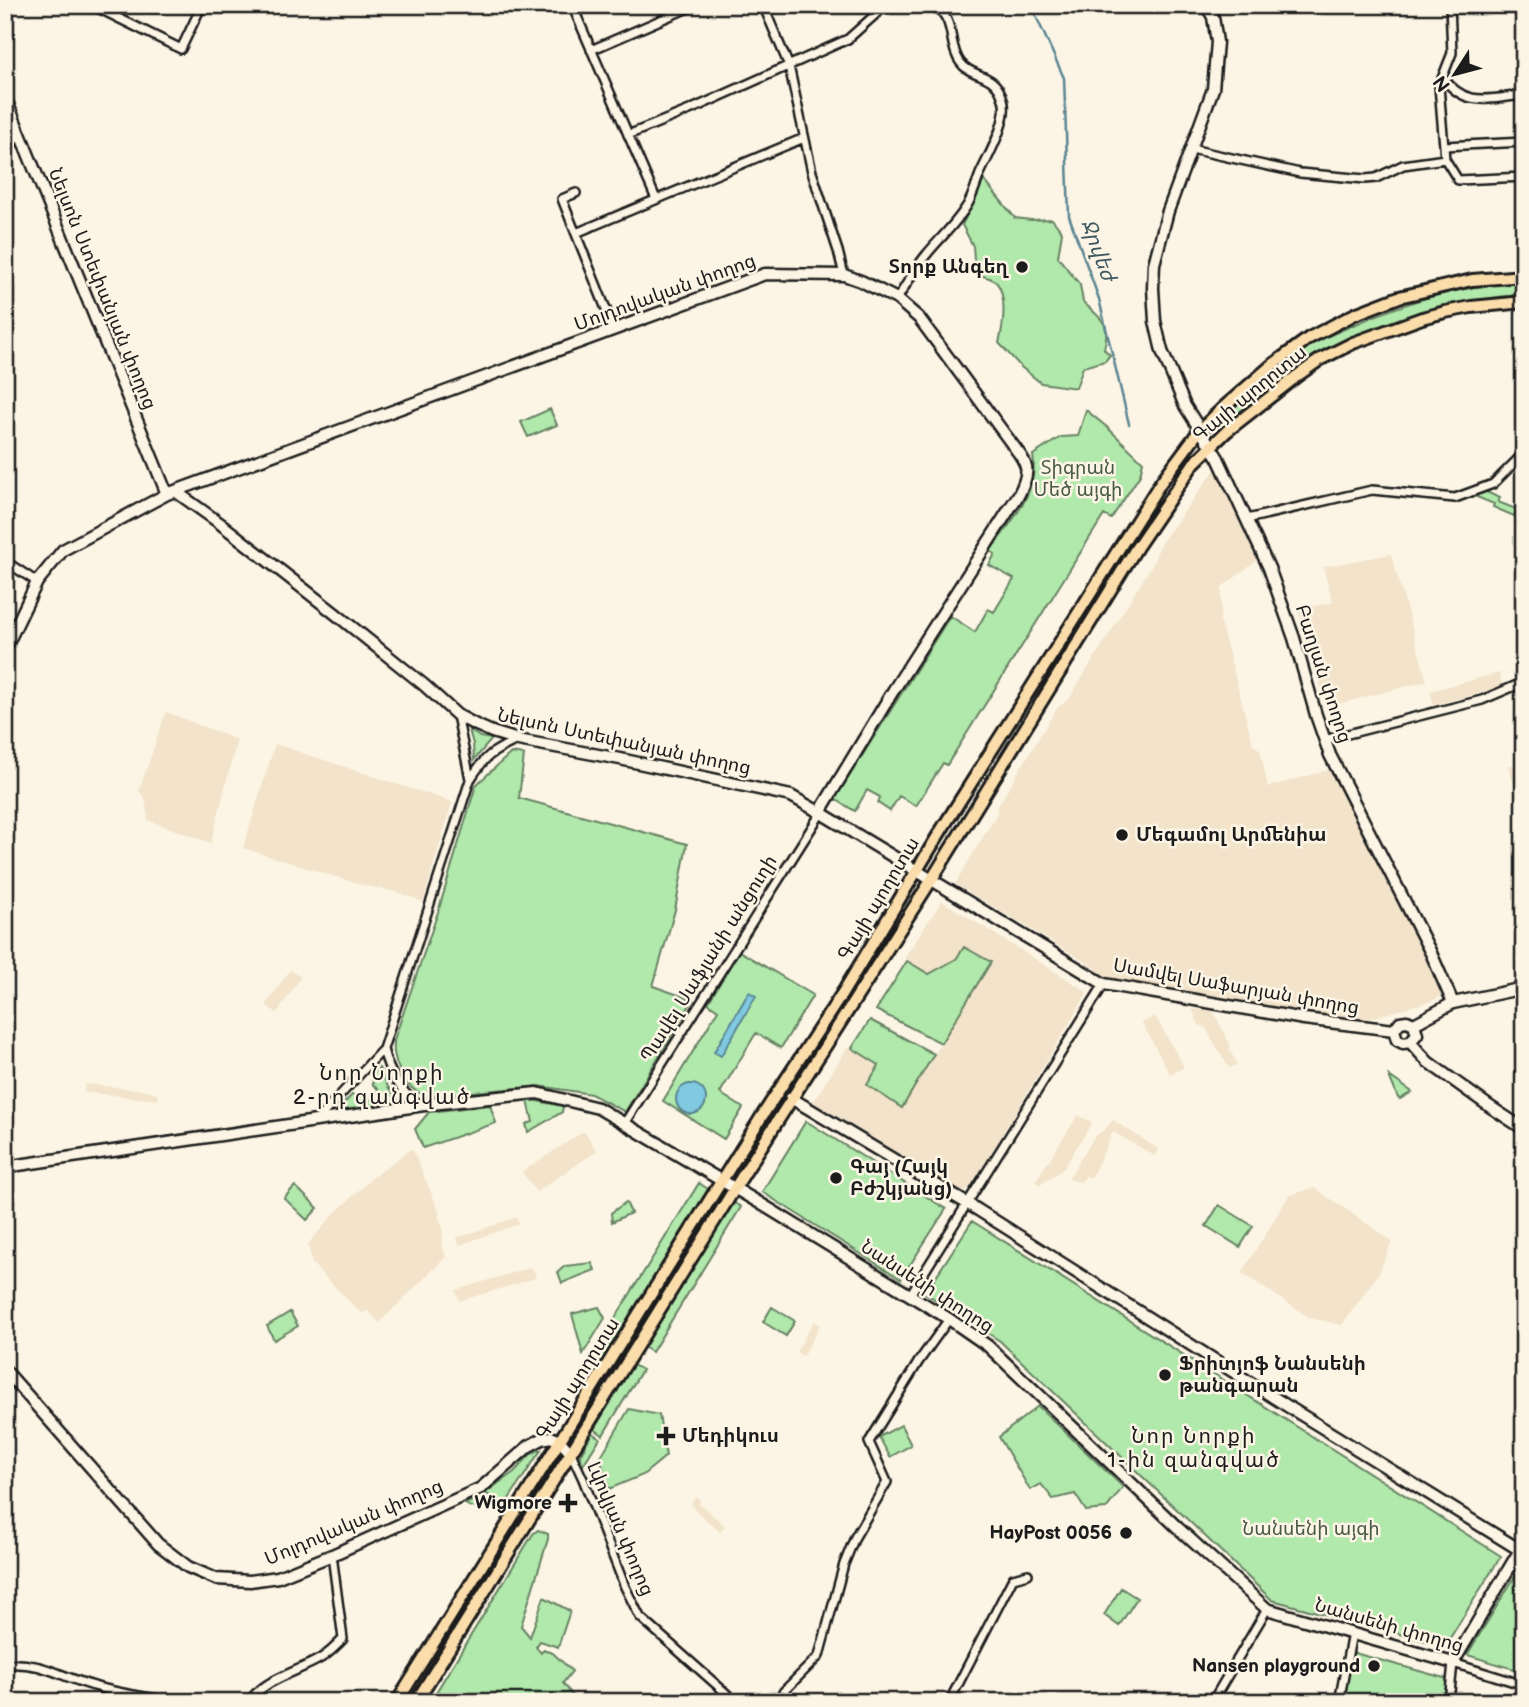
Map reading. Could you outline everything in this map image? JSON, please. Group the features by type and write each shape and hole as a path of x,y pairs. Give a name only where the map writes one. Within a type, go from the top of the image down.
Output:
{"main road":[{"name":"Գայի պողոտա","path":"397,1702 762,1115 842,994 1161,482 1199,431 1271,366 1309,338 1354,314 1399,298 1472,280 1524,276"},
{"name":"Գայի պողոտա","path":"416,1702 791,1098 932,879 1144,537 1194,463 1227,431 1297,376 1321,359 1353,343 1445,312 1524,302"}],"street":[{"path":"92,5 181,49 202,5"},
{"path":"572,5 656,199"},
{"path":"591,50 695,5"},
{"path":"764,5 789,66 812,172 844,275"},
{"path":"628,135 848,39 886,5"},
{"path":"897,299 925,256 968,204 997,137 1005,107 996,85 987,77 962,66 953,47 948,22 935,5"},
{"name":"Բաղյան փողոց","path":"1206,5 1213,17 1217,42 1213,89 1161,233 1154,264 1155,321 1162,351 1180,396 1222,467 1269,568 1290,626 1324,740 1431,953 1453,1003"},
{"path":"1450,5 1452,53 1439,86 1445,159 1458,180 1524,177"},
{"path":"1443,77 1463,95 1475,100 1524,95"},
{"name":"Նելսոն Ստեփանյան փողոց","path":"5,97 171,492 212,517 345,621 457,715 492,733 791,796 917,870"},
{"path":"5,158 19,131"},
{"path":"576,233 804,138"},
{"path":"1444,146 1524,142"},
{"path":"1191,149 1300,173 1365,179 1376,178 1403,164 1445,159"},
{"path":"576,193 562,199 614,329"},
{"name":"Մոլդովական փողոց","path":"5,649 37,582 63,550 171,492 765,274 844,275 897,299 919,318 1027,468 1026,480 1019,495 893,691 821,813"},
{"path":"1247,519 1372,490 1455,498 1493,484 1524,453"},
{"path":"5,561 37,582"},
{"path":"1324,740 1482,700 1524,682"},
{"path":"457,715 470,780"},
{"path":"317,1120 383,1049 470,780 482,761 518,740"},
{"name":"Պավել Սաֆյանի անցուղի","path":"624,1124 821,813"},
{"name":"Սամվել Սաֆարյան փողոց","path":"917,870 1104,984 1304,1019 1394,1030"},
{"path":"910,1295 1104,984"},
{"path":"1413,1024 1453,1003 1524,988"},
{"path":"1400,1022 1413,1024 1417,1034 1410,1042 1397,1040 1394,1030 1400,1022"},
{"path":"1410,1042 1428,1062 1524,1129"},
{"path":"383,1049 390,1074 408,1097 420,1106"},
{"name":"Նանսենի փողոց","path":"5,1167 317,1120 537,1093 598,1108 723,1180 949,1319 988,1346 1178,1528 1267,1609 1524,1685"},
{"path":"791,1098 967,1204 1292,1409 1522,1548 1453,1663 1449,1702"},
{"path":"777,1702 819,1656 855,1537 887,1482 869,1442 919,1361 949,1319"},
{"name":"Մոլդովական փողոց","path":"5,1370 158,1544 188,1567 216,1579 250,1581 278,1577 481,1488 529,1446 542,1439 551,1437 560,1441"},
{"path":"560,1441 570,1452"},
{"name":"Լվովյան փողոց","path":"570,1452 625,1587 640,1616 736,1702"},
{"path":"249,1702 259,1690 320,1659 343,1639 332,1555"},
{"path":"949,1702 1013,1578 1028,1574"},
{"path":"1212,1702 1267,1609"},
{"path":"1339,1702 1352,1633"},
{"path":"5,1664 28,1664 51,1669 93,1686 175,1702"}],"shaded area":[{"path":"1217,467 1257,561 1222,587 1220,621 1253,744 1260,750 1268,787 1332,769 1439,981 1440,997 1431,1001 1357,1022 1109,982 1100,977 1096,968 955,884 998,812 996,809 1057,708 1069,699 1152,565 1161,543"},
{"path":"1391,554 1427,681 1327,707 1298,610 1333,602 1323,567"},
{"path":"1499,673 1503,687 1434,705 1430,691"},
{"path":"166,712 237,740 211,843 148,820 145,798 139,791"},
{"path":"275,744 452,802 423,902 398,892 362,885 243,848"},
{"path":"1508,765 1516,765 1520,773 1524,774 1524,795 1511,778"},
{"path":"942,901 1087,994 982,1168 963,1192 813,1102 848,1047 880,1065 902,1108 990,962 956,959 929,974 904,958"},
{"path":"290,970 301,977 277,1013 266,1005"},
{"path":"1192,1009 1213,1011 1237,1064 1229,1068 1205,1027 1199,1025"},
{"path":"1155,1016 1184,1067 1170,1074 1142,1023"},
{"path":"85,1084 151,1091 158,1095 157,1100 84,1092"},
{"path":"1078,1115 1092,1123 1063,1169 1040,1185 1035,1182"},
{"path":"1113,1120 1158,1149 1155,1156 1113,1132 1091,1178 1086,1176 1081,1182 1068,1179 1095,1136"},
{"path":"584,1131 597,1151 536,1192 522,1172"},
{"path":"412,1148 440,1214 438,1215 443,1228 442,1246 446,1257 379,1323 367,1310 362,1314 318,1270 312,1263 308,1244 334,1214 372,1178"},
{"path":"1315,1188 1392,1241 1379,1273 1342,1325 1310,1318 1242,1273 1289,1195"},
{"path":"517,1217 519,1224 459,1245 457,1238"},
{"path":"532,1267 536,1278 459,1301 456,1290"},
{"path":"814,1321 820,1325 803,1356 796,1352"},
{"path":"696,1497 700,1500 699,1503 725,1526 720,1532 693,1508 691,1503"}],"green space":[{"path":"984,180 1015,218 1052,219 1062,232 1058,257 1080,285 1083,302 1103,322 1106,333 1104,349 1110,355 1105,361 1083,367 1076,388 1041,383 1021,367 999,343 1003,320 1000,288 994,280 975,274 973,246 962,225"},
{"path":"1524,282 1524,293 1448,305 1409,316 1326,349 1307,360 1219,429 1215,423 1290,359 1331,335 1391,310 1434,296 1478,286"},
{"path":"550,409 557,425 528,437 521,422"},
{"name":"Տիգրան Մեծ այգի","path":"1086,410 1143,462 1140,475 1111,519 1104,515 947,765 943,763 916,806 899,796 890,811 878,803 880,797 867,790 855,811 835,799 950,616 975,632 988,609 994,612 1014,579 989,565 995,554 990,551 1028,494 1034,469 1033,455 1061,437 1078,436"},
{"path":"1484,491 1500,498 1498,502 1516,509 1514,516 1472,495"},
{"path":"469,730 480,737 492,739 474,760 473,744"},
{"path":"511,753 524,755 519,798 687,844 675,910 653,986 693,1000 625,1112 591,1094 539,1086 429,1096 420,1093 406,1082 394,1055 395,1037 438,912 476,785"},
{"path":"964,947 991,962 941,1043 876,1010 907,961 929,974 956,959"},
{"path":"739,951 813,995 781,1048 756,1033 720,1093 743,1108 724,1139 663,1101 718,1010 708,1003"},
{"path":"870,1020 934,1054 902,1108 867,1085 879,1065 852,1048"},
{"path":"379,1068 388,1087 401,1103 388,1105 378,1095 372,1076"},
{"path":"1389,1076 1412,1092 1398,1098"},
{"path":"352,1095 364,1095 370,1100 376,1098 384,1106 334,1113"},
{"path":"528,1101 563,1106 562,1112 528,1132 526,1124 533,1122"},
{"path":"490,1105 496,1123 423,1148 415,1129 429,1112"},
{"path":"806,1121 946,1209 901,1279 762,1192"},
{"path":"699,1183 708,1189 591,1379 581,1373"},
{"path":"295,1186 318,1208 307,1220 284,1198"},
{"path":"626,1202 631,1213 612,1222 611,1213"},
{"path":"733,1202 741,1207 652,1352 644,1347"},
{"path":"1219,1205 1253,1226 1240,1247 1206,1226"},
{"name":"Նանսենի այգի","path":"972,1221 1501,1556 1445,1646 1272,1600 1000,1341 925,1293"},
{"path":"592,1263 595,1270 562,1283 558,1272 565,1266"},
{"path":"599,1307 605,1318 583,1354 572,1314"},
{"path":"772,1307 795,1321 786,1336 763,1322"},
{"path":"290,1312 298,1326 274,1340 267,1326"},
{"path":"633,1365 642,1370 603,1435 594,1429"},
{"path":"1038,1406 1123,1487 1106,1509 1086,1511 1075,1494 1053,1499 1041,1484 1030,1490 999,1437"},
{"path":"629,1409 659,1415 666,1456 643,1475 609,1489 600,1458"},
{"path":"901,1425 911,1445 890,1457 879,1437"},
{"path":"592,1433 600,1438 583,1465 580,1455"},
{"path":"539,1450 505,1505 485,1493 514,1472 530,1455"},
{"path":"481,1497 497,1503 481,1508 465,1504"},
{"path":"538,1530 548,1534 548,1539 521,1626 530,1637 544,1597 570,1611 558,1647 540,1641 536,1647 541,1653 544,1649 554,1654 572,1671 563,1683 581,1702 430,1702 533,1534"},
{"path":"1520,1568 1524,1570 1524,1672 1467,1655"},
{"path":"1121,1588 1137,1598 1119,1626 1104,1615"},
{"name":"Nansen playground","path":"1351,1652 1448,1679 1443,1702 1365,1702 1344,1695"}],"water":[{"path":"749,992 756,996 721,1056 714,1052"},
{"path":"691,1084 702,1088 706,1099 702,1110 691,1114 680,1110 676,1099 680,1088"}],"waterway":[{"name":"Ջրվեժ","path":"1031,5 1064,78 1069,216 1099,299 1129,424"}],"place":[{"name":"Տորք Անգեղ","path":"1022,267"},
{"name":"Մեգամոլ Արմենիա","path":"1122,835"},
{"name":"Գայ (Հայկ Բժշկյանց)","path":"836,1178"},
{"name":"Ֆրիտյոֆ Նանսենի թանգարան","path":"1165,1375"},
{"name":"Մեդիկուս","path":"666,1436"},
{"name":"Wigmore","path":"568,1503"},
{"name":"HayPost 0056","path":"1126,1533"},
{"name":"Nansen playground","path":"1374,1666"}],"district":[{"name":"Նոր Նորքի 2-րդ զանգված","path":"382,1085"},
{"name":"Նոր Նորքի 1-ին զանգված","path":"1194,1448"}]}
